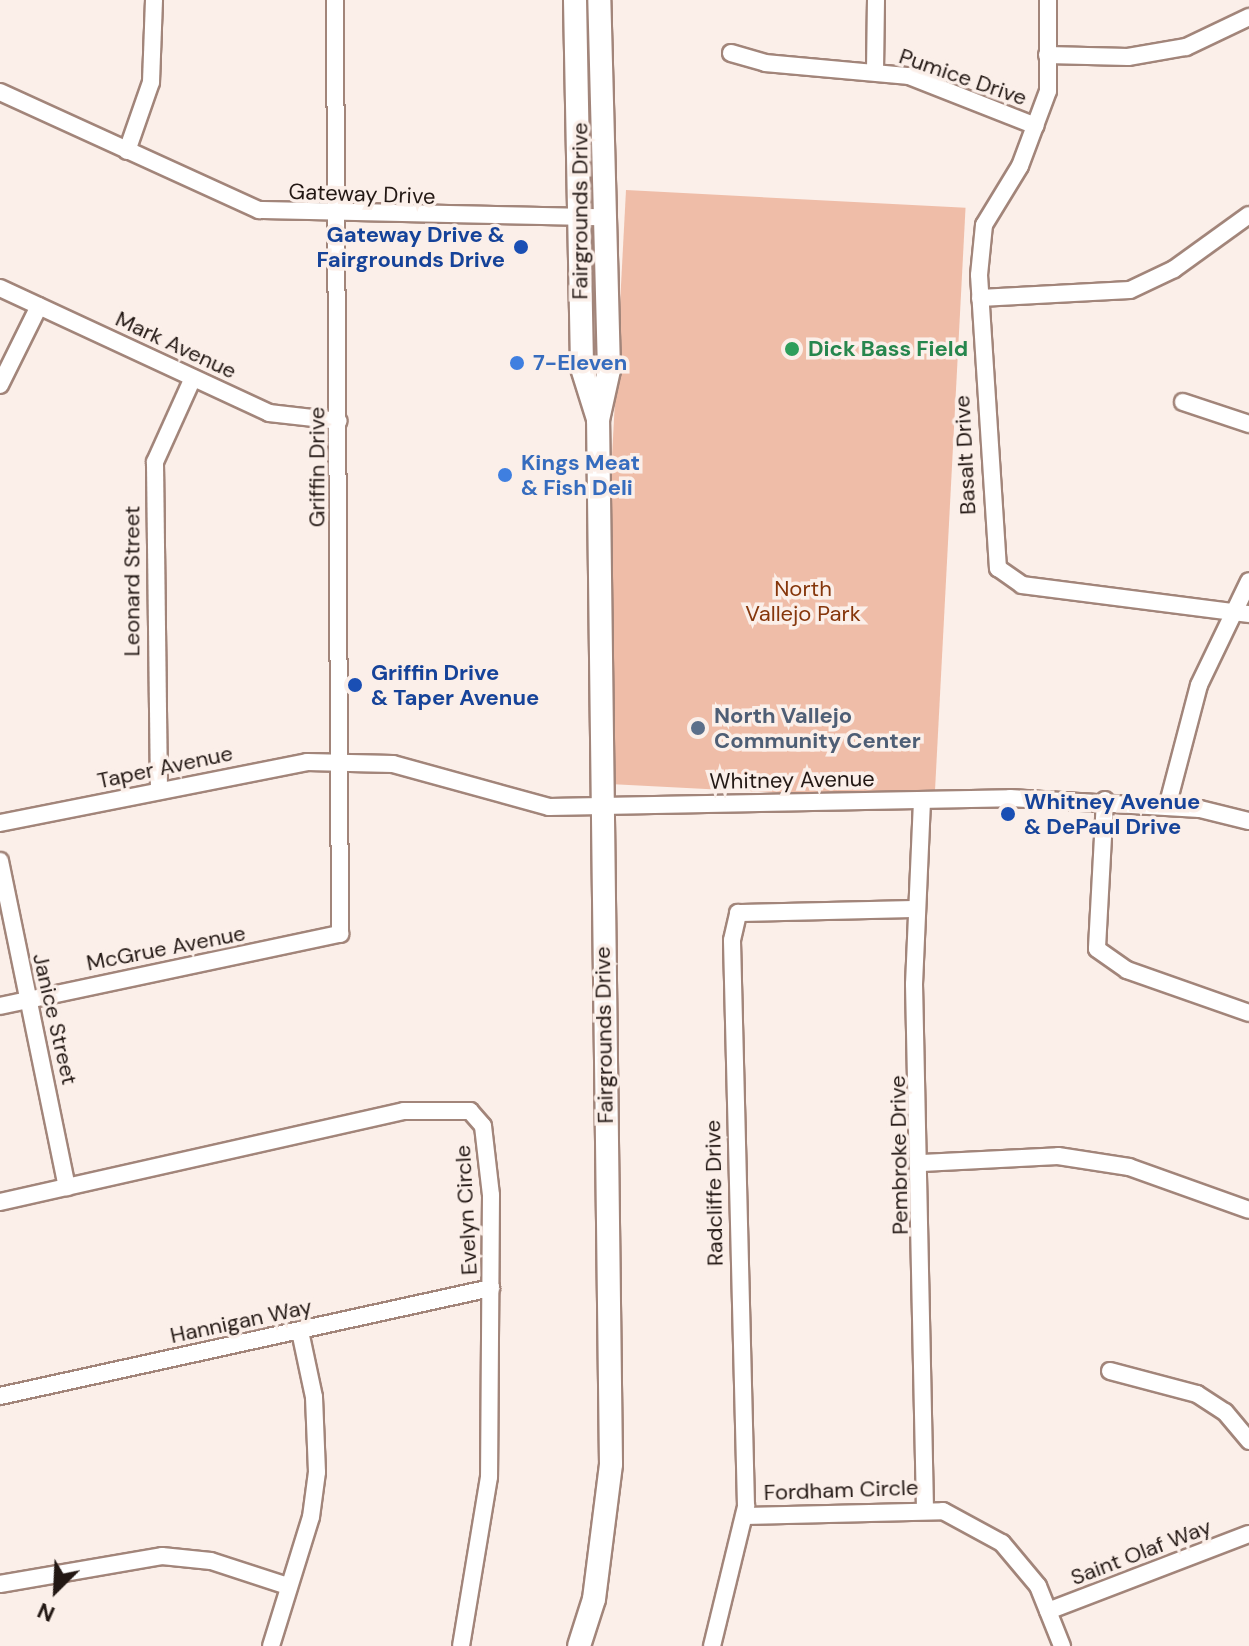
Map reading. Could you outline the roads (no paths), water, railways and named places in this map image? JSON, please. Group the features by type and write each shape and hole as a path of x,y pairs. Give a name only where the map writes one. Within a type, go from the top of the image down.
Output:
{"main road":[{"name":"Fairgrounds Drive","path":"575,0 582,368 598,420"},
{"name":"Fairgrounds Drive","path":"579,1646 596,1585 611,1464 598,420 609,370 599,0"}],"street":[{"path":"127,151 151,82 154,0"},
{"name":"Griffin Drive","path":"335,0 340,934"},
{"path":"875,71 876,0"},
{"name":"Basalt Drive","path":"1048,0 1048,91 1036,126 984,225 980,298 998,568 1022,585 1240,612"},
{"path":"1047,55 1128,57 1186,47 1249,17"},
{"name":"Pumice Drive","path":"731,53 765,63 909,76 1036,126"},
{"name":"Gateway Drive","path":"0,92 259,210 337,216 604,217"},
{"path":"980,298 1130,290 1174,269 1249,215"},
{"name":"Mark Avenue","path":"0,288 193,378 285,417 339,421"},
{"path":"0,385 39,306"},
{"name":"Leonard Street","path":"159,791 155,462 193,378"},
{"path":"1183,402 1249,424"},
{"path":"1167,807 1187,721 1240,612 1249,581"},
{"name":"Taper Avenue","path":"0,823 265,768 340,765"},
{"name":"Whitney Avenue","path":"340,765 436,773 549,807 1105,800 1249,821"},
{"path":"1105,800 1097,949 1127,970 1249,1013"},
{"name":"Pembroke Drive","path":"922,801 916,909 925,1508"},
{"name":"Janice Street","path":"0,861 26,1000 67,1187"},
{"name":"Radcliffe Drive","path":"712,1646 745,1516 732,940 738,913 916,909"},
{"name":"McGrue Avenue","path":"0,1006 340,934"},
{"name":"Evelyn Circle","path":"0,1202 404,1111 470,1111 483,1126 491,1288 489,1477 461,1646"},
{"path":"922,1163 1058,1156 1101,1162 1249,1210"},
{"name":"Hannigan Way","path":"0,1396 491,1288"},
{"path":"271,1646 311,1517 317,1472 314,1397 300,1331"},
{"path":"1110,1371 1197,1394 1225,1412 1249,1441"},
{"name":"Fordham Circle","path":"745,1516 925,1508 969,1521 1002,1543 1048,1611 1062,1646"},
{"name":"Saint Olaf Way","path":"1048,1611 1249,1534"},
{"path":"0,1584 192,1556 288,1586"}],"place":[{"name":"Gateway Drive & Fairgrounds Drive","path":"521,247"},
{"name":"Dick Bass Field","path":"792,349"},
{"name":"7-Eleven","path":"517,363"},
{"name":"Kings Meat & Fish Deli","path":"505,475"},
{"name":"Griffin Drive & Taper Avenue","path":"355,685"},
{"name":"North Vallejo Community Center","path":"698,728"},
{"name":"Whitney Avenue & DePaul Drive","path":"1008,814"}],"park label":[{"name":"North Vallejo Park","path":"803,600"}]}
